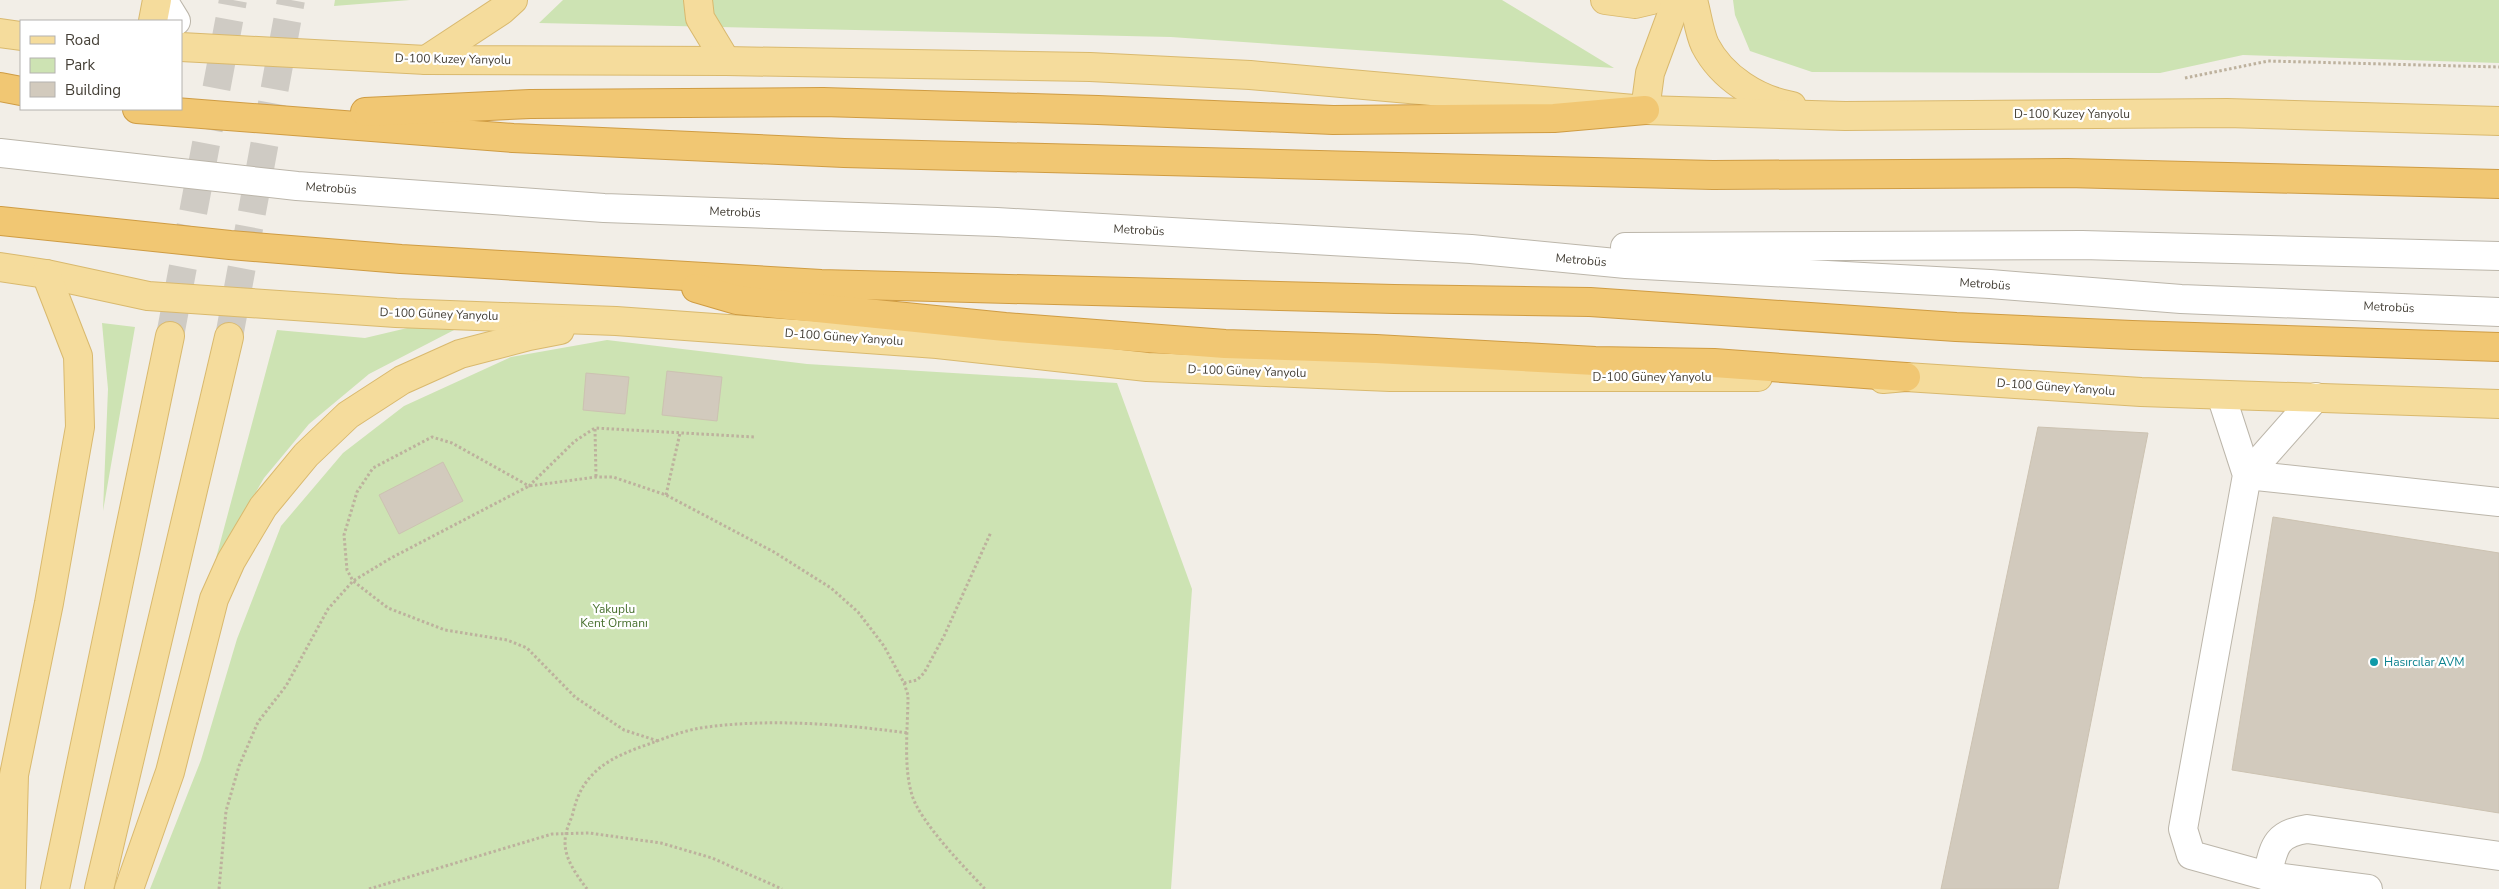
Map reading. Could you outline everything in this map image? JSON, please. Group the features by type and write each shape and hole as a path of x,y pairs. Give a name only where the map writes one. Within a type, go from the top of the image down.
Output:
{"highway":[{"path":"0,87 20,91"},
{"path":"284,121 388,109 540,104 824,102 1098,110 1334,120 1554,118 1644,110"},
{"path":"149,110 513,138 844,152 1713,175 2067,173 2499,184"},
{"path":"0,221 259,248 654,275 821,284 1394,299 1590,302 1976,328 2142,336 2499,347"},
{"path":"654,275 737,300 1005,327 1225,344 1376,349 1595,360 1714,363 1906,377"}],"main road":[{"path":"154,20 157,0"},
{"path":"426,60 479,26 513,0"},
{"path":"698,0 700,18 726,61"},
{"path":"1605,0 1634,4 1652,0"},
{"path":"1644,110 1650,73 1677,0"},
{"path":"1694,0 1706,46 1726,73 1749,91 1784,104 1845,116"},
{"path":"0,33 20,36"},
{"name":"D-100 Kuzey Yanyolu","path":"185,42 426,60 726,61 1090,67 1250,75 1644,110 1845,116 2227,113 2499,121"},
{"name":"D-100 Güney Yanyolu","path":"0,267 46,274 148,296 396,313 616,321 937,344 1167,368 1390,377 1805,377 1861,380 1906,377 2141,392 2499,404"},
{"path":"12,889 14,775 49,603 80,427 78,356 46,274"},
{"path":"129,889 170,772 214,599 231,561 263,507 306,455 348,415 402,380 460,354 529,336 616,321"},
{"path":"55,889 170,336"},
{"path":"99,889 229,336"}],"lane":[{"path":"163,0 175,20"},
{"name":"Metrobüs","path":"0,153 297,186 604,208 997,222 1472,249 1626,264 1950,282 2181,299 2499,312"},
{"name":"Metrobüs","path":"1472,249 1750,245 2082,245 2499,256"},
{"path":"2221,395 2246,475 2183,829 2192,855 2268,876 2368,889"},
{"path":"2246,475 2316,397"},
{"path":"2246,475 2499,502"},
{"path":"2268,876 2275,846 2289,832 2307,829 2499,856"}],"path":[{"path":"2181,79 2268,61 2499,67"},
{"path":"595,428 596,477"},
{"path":"219,889 226,811 239,766 258,722 286,686 328,609 354,581 391,558 529,486 575,441 595,428 754,437"},
{"path":"666,495 680,433"},
{"path":"658,741 624,730 575,697 526,648 507,640 444,630 388,608 354,581 347,570 344,536 357,492 373,468 432,437 452,443 529,486 596,477 613,477 666,495 774,552 831,588 858,612 879,639 904,683 908,695 908,733 912,795 918,807 985,889"},
{"path":"904,683 917,680 924,672 944,636 992,532"},
{"path":"587,889 569,860 565,848 566,834 577,796 591,775 613,758 698,728 736,725 839,725 908,733"},
{"path":"369,889 552,834 589,833 661,843 712,858 782,889"}],"green space":[{"path":"335,0 410,0 334,6"},
{"path":"563,0 1502,0 1614,68 1171,37 539,23"},
{"path":"1733,0 2499,0 2499,63 2243,55 2160,73 1812,72 1750,51 1735,15"},
{"path":"102,323 135,327 103,511 108,389"},
{"path":"420,325 456,329 369,374 309,424 264,478 215,562 277,330 365,338"},
{"name":"Yakuplu Kent Ormanı","path":"607,340 807,364 1117,383 1192,589 1171,889 150,889 201,760 237,639 281,526 343,453 404,406 511,357"}],"building":[{"path":"667,371 722,377 717,421 662,415"},
{"path":"586,373 629,377 625,414 583,410"},
{"path":"2038,427 2148,433 2058,889 1941,889"},
{"path":"443,462 463,501 399,534 379,495"},
{"name":"Hasırcılar AVM","path":"2273,517 2499,553 2499,813 2232,770"}],"tunnel":[{"path":"170,336 233,0"},
{"path":"229,337 291,0"}],"place":[{"name":"Hasırcılar AVM","path":"2374,662"}]}
